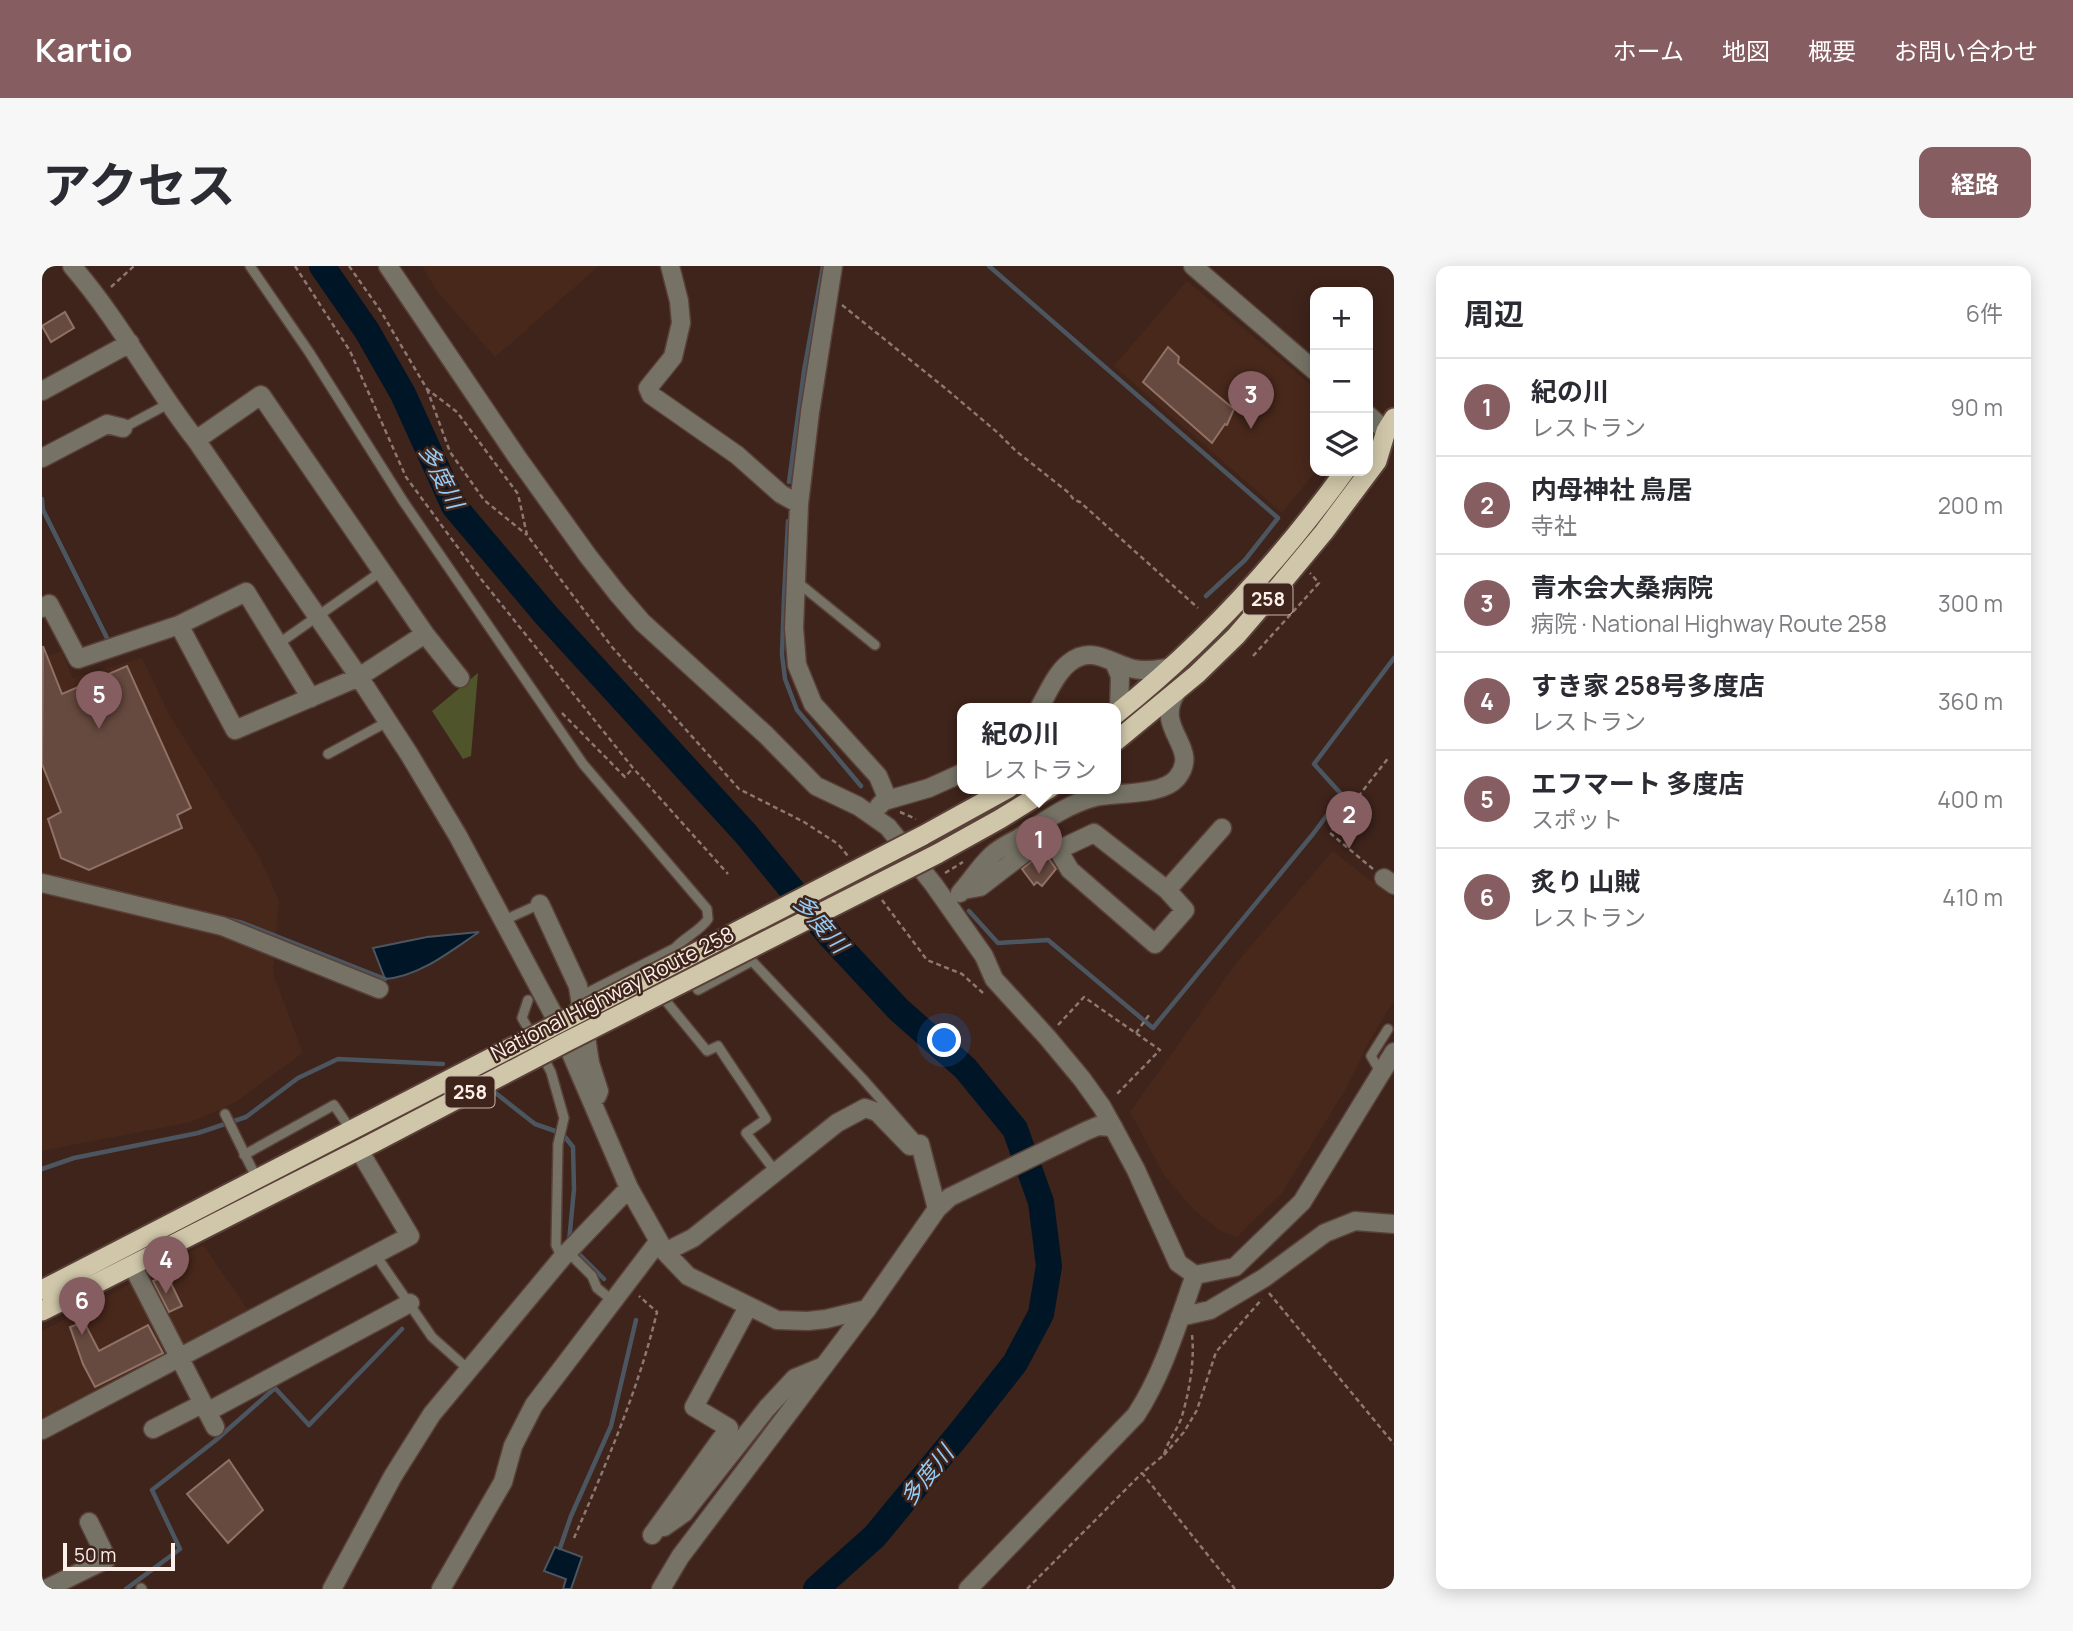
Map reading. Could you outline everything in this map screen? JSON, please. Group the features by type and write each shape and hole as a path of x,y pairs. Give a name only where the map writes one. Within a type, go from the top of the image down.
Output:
{"highway":[{"path":"1373,439 1390,424"},
{"name":"258","path":"1121,737 1176,693 1236,636 1299,562 1377,461 1390,424"},
{"name":"258","path":"1121,710 1222,620 1305,526 1341,476"},
{"name":"National Highway Route 258","path":"42,1290 558,1023 920,828 996,794"},
{"name":"National Highway Route 258","path":"42,1311 133,1267 566,1042 937,854 1040,794"}],"street":[{"path":"72,266 130,343 168,404 196,440 409,754 458,836 558,1023 629,1188 661,1247 688,1276 777,1320 826,1319 867,1309"},
{"path":"388,266 517,457 572,534 642,622 766,735 817,786 871,813 888,827 984,956 994,979 1047,1037 1102,1107 1136,1170 1178,1264 1195,1275 1236,1267 1302,1202 1394,1052"},
{"path":"670,266 679,301 681,323 673,356 648,388 651,395 737,455 781,494 799,503"},
{"path":"832,266 799,503 794,628 797,665 802,682 822,716 878,776 894,806"},
{"path":"1193,266 1310,367"},
{"path":"42,391 130,343"},
{"path":"196,440 261,395 425,634 460,678"},
{"path":"1373,417 1390,424"},
{"path":"42,458 107,424 123,428"},
{"path":"44,601 78,659 179,625 246,592 311,698"},
{"path":"179,625 235,730 359,677 425,634"},
{"path":"1042,703 1068,663 1083,654 1102,655 1134,669 1150,671 1172,667"},
{"path":"1114,662 1120,676 1119,703"},
{"path":"948,905 992,855 1061,810 1092,798 1161,789 1171,783 1179,775 1184,763 1184,752 1172,731 1169,718 1169,705 1176,693"},
{"path":"1132,729 1149,725 1172,731"},
{"path":"871,813 894,806 957,775"},
{"path":"1167,890 1222,828"},
{"path":"963,890 980,887 1036,844 1058,850 1094,833 1167,890 1185,910 1155,944 1070,870 1058,850"},
{"path":"42,883 222,926 379,989"},
{"path":"540,904 578,986 590,1063 599,1091 594,1106"},
{"path":"440,1589 503,1482 513,1446 534,1405 626,1284 661,1247 693,1238 837,1123 865,1108 877,1112 910,1146 920,1144 944,1203"},
{"path":"661,1589 680,1557 944,1203 1086,1131 1098,1126 1113,1127"},
{"path":"42,1430 410,1236 367,1146"},
{"path":"332,1589 393,1476 432,1415 565,1255 629,1188"},
{"path":"1180,1317 1210,1310 1265,1278 1325,1233 1355,1220 1394,1224"},
{"path":"133,1267 208,1414"},
{"path":"968,1589 1136,1415 1148,1397 1195,1275"},
{"path":"153,1429 208,1414 410,1303"},
{"path":"748,1307 694,1407 729,1428 652,1535 684,1513 767,1408 795,1378 824,1366"},
{"path":"46,1589 107,1559 89,1522"}],"lane":[{"path":"250,266 545,711 583,764 707,909 708,919 705,925 675,948 579,997"},
{"path":"123,428 168,404"},
{"path":"278,644 383,571"},
{"path":"796,581 875,645"},
{"path":"328,754 387,722"},
{"path":"502,921 540,904"},
{"path":"675,948 698,990 752,961 920,1144"},
{"path":"638,967 707,1051 718,1046 733,1070 740,1075 766,1119 746,1133 775,1171"},
{"path":"528,1000 522,1018 551,1072 564,1118 558,1144 556,1245 592,1276 597,1288 613,1301"},
{"path":"1381,1073 1371,1056 1388,1028"},
{"path":"244,1154 334,1105 359,1126"},
{"path":"225,1114 257,1179"},
{"path":"375,1254 432,1337 469,1370"}],"path":[{"path":"98,298 134,266"},
{"path":"295,266 350,351 406,477 481,579 633,768 728,874"},
{"path":"349,266 380,310 426,389 450,452 484,500 527,534 612,647 739,789 804,822 838,844 854,865"},
{"path":"828,295 873,328 1016,451 1080,502 1198,608"},
{"path":"426,389 457,412 518,494 527,534"},
{"path":"1253,656 1319,583 1299,562"},
{"path":"545,711 565,714 625,777 633,768"},
{"path":"1389,881 1329,833 1390,757"},
{"path":"894,806 920,828"},
{"path":"878,896 927,960 962,974 990,999"},
{"path":"1047,1037 1084,997 1160,1050 1125,1088"},
{"path":"1136,1033 1149,1015"},
{"path":"574,1538 620,1433 648,1349 657,1312 626,1284"},
{"path":"1027,1589 1142,1473 1164,1455 1184,1432 1197,1410 1216,1352 1268,1292 1394,1444"},
{"path":"1164,1455 1180,1420 1192,1363 1193,1336 1180,1317"},
{"path":"1142,1473 1235,1589"}],"shaded area":[{"path":"422,266 599,266 495,357 436,290"},
{"path":"1187,281 1310,384 1312,476 1282,513 1114,366"},
{"path":"61,651 73,678 142,658 170,716 259,856 279,901 273,973 303,1053 236,1102 191,1122 42,1151 42,658"},
{"path":"1333,851 1394,899 1394,1001 1371,1038 1345,1090 1282,1193 1237,1237 1222,1232 1193,1209 1164,1175 1130,1112 1236,963"},
{"path":"203,1245 249,1311 42,1424 42,1331"}],"green space":[{"path":"478,673 471,756 463,759 432,711"}],"water":[{"path":"479,932 423,968 385,979 373,948 427,937"},
{"path":"555,1547 582,1557 571,1589 563,1589 566,1579 544,1571"}],"building":[{"path":"65,312 74,328 51,342 42,326"},
{"path":"1168,347 1179,357 1178,363 1234,409 1227,425 1225,424 1212,443 1143,382"},
{"path":"43,646 62,694 127,666 191,808 177,815 182,828 89,870 61,858 48,819 61,812 42,764"},
{"path":"1038,856 1049,859 1056,869 1042,886 1037,882 1034,885 1022,869"},
{"path":"167,1275 182,1306 169,1312 153,1281"},
{"path":"84,1322 99,1351 148,1325 163,1353 95,1387 83,1364 70,1327"},
{"path":"229,1460 263,1510 228,1543 187,1494"}],"waterway":[{"name":"多度川","path":"322,266 367,331 403,394 454,506 546,615 746,834 830,936 899,1010 965,1068 1015,1129 1041,1202 1049,1266 1041,1314 1015,1363 963,1429 875,1536 816,1589"},
{"path":"789,482 804,371 823,266"},
{"path":"989,266 1278,518 1245,560 1206,596"},
{"path":"42,499 43,510 108,640"},
{"path":"788,521 782,654 785,679 797,710 861,786"},
{"path":"969,911 998,943 1048,940 1153,1028 1342,795 1314,764 1394,658"},
{"path":"57,878 243,923 385,979"},
{"path":"42,1169 74,1158 198,1133 246,1117 298,1078 338,1059 443,1064"},
{"path":"493,1091 535,1124 558,1132"},
{"path":"565,1137 573,1147 574,1189 569,1242"},
{"path":"577,1252 604,1279"},
{"path":"560,1548 571,1516 611,1426 636,1320"},
{"path":"126,1589 180,1549 152,1490 216,1440 275,1388 309,1425 402,1329"}],"place":[{"name":"青木会大桑病院","path":"1251,429"},
{"name":"エフマート 多度店","path":"99,729"},
{"name":"内母神社 鳥居","path":"1349,849"},
{"name":"紀の川","path":"1039,874"},
{"name":"すき家 258号多度店","path":"166,1294"},
{"name":"炙り 山賊","path":"82,1335"}]}
